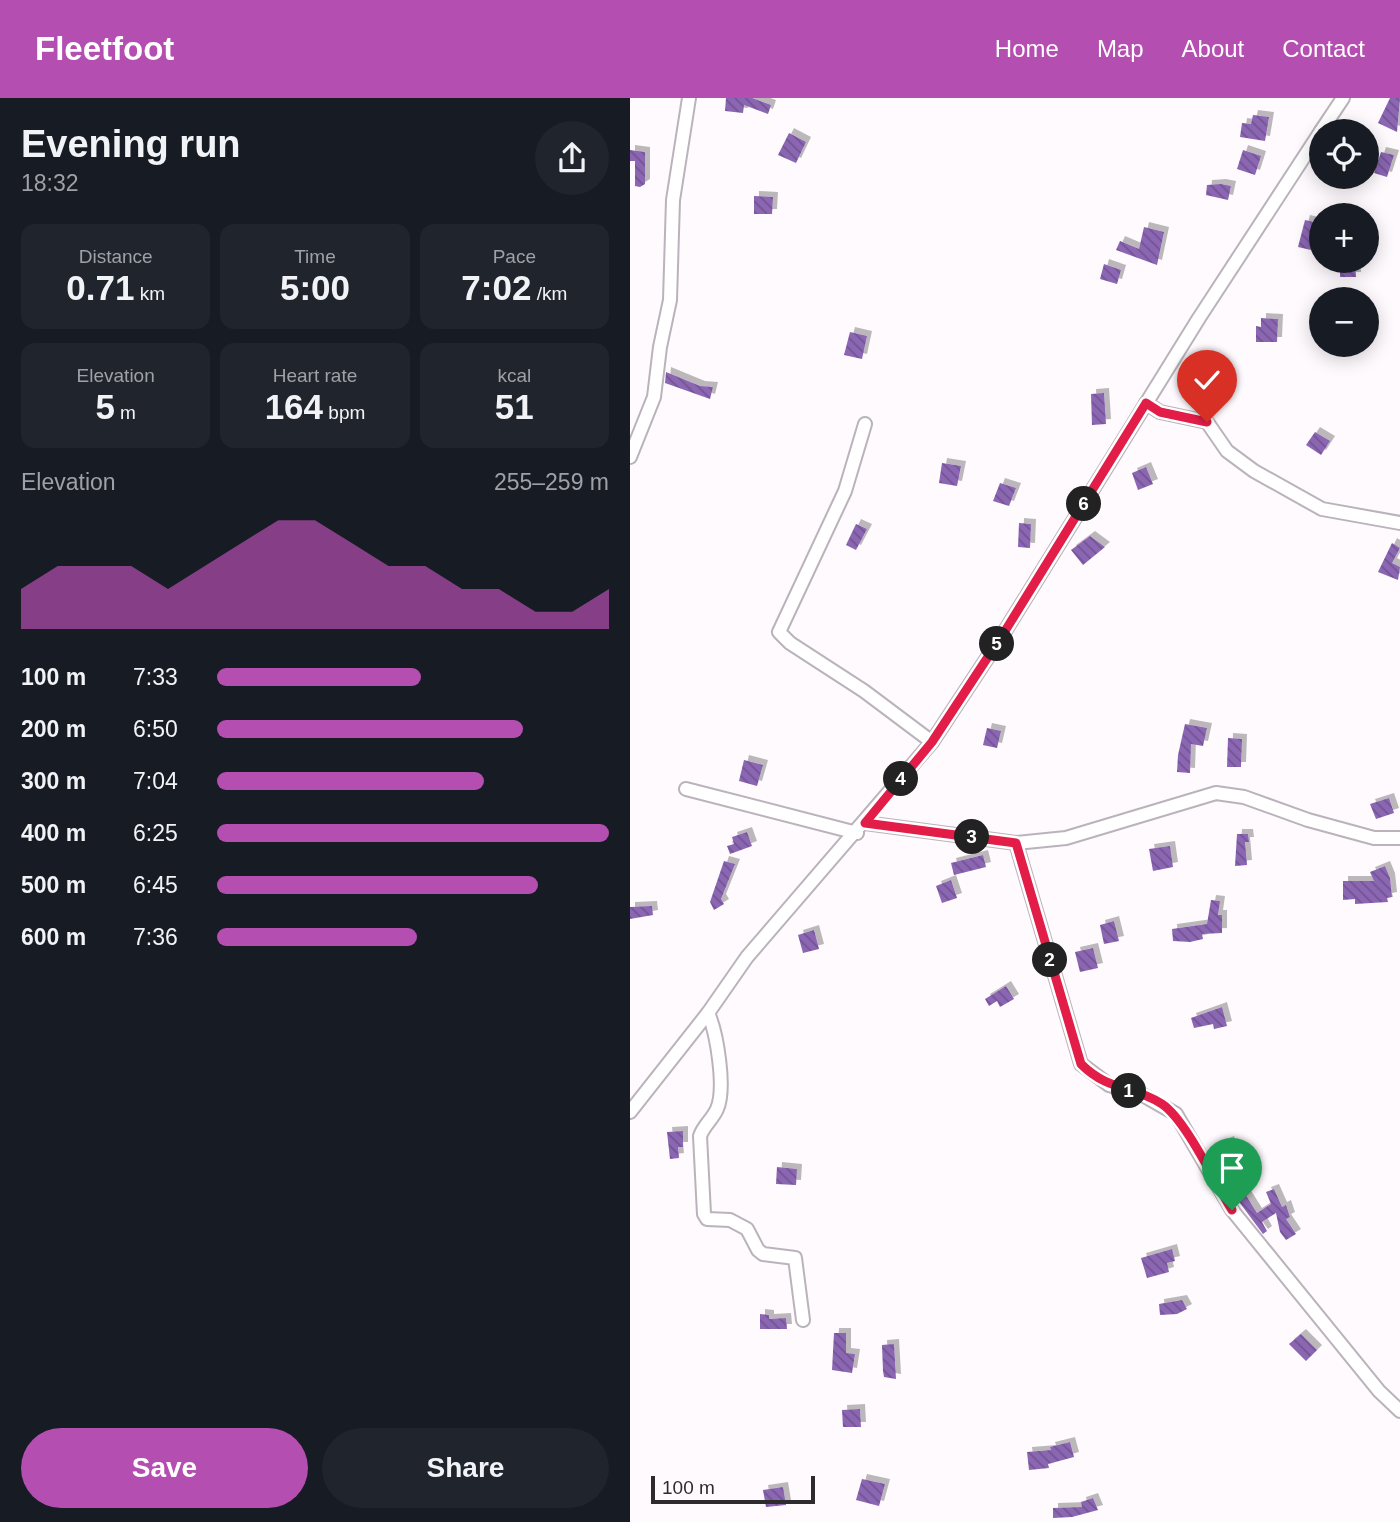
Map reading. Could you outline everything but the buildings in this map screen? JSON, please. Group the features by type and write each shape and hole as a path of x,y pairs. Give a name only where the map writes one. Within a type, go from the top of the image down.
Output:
{"street":[{"path":"630,457 654,397 670,300 673,200 689,98"},
{"path":"1329,119 1343,98"},
{"path":"630,1112 708,1013 747,957 861,828 932,742 1309,150"},
{"path":"1146,403 1160,412 1207,422 1227,452 1254,471 1322,509 1400,523"},
{"path":"865,424 845,491 779,632 790,643 864,691 932,742"},
{"path":"686,789 861,828 1016,843 1066,838 1216,793 1244,797 1308,820 1374,838 1400,838"},
{"path":"1016,843 1081,1064 1109,1086 1141,1094 1176,1114 1232,1210 1379,1391 1400,1411"},
{"path":"708,1013 719,1043 719,1107 704,1125 701,1136 704,1214 707,1219 730,1220 747,1229 763,1254 795,1258 803,1320"}],"route":[{"path":"1207,422 1160,412 1146,403 1005,631 932,742 865,823 1016,843 1032,906 1081,1064 1092,1076 1109,1086 1141,1094 1160,1102 1176,1114 1232,1210"}]}
